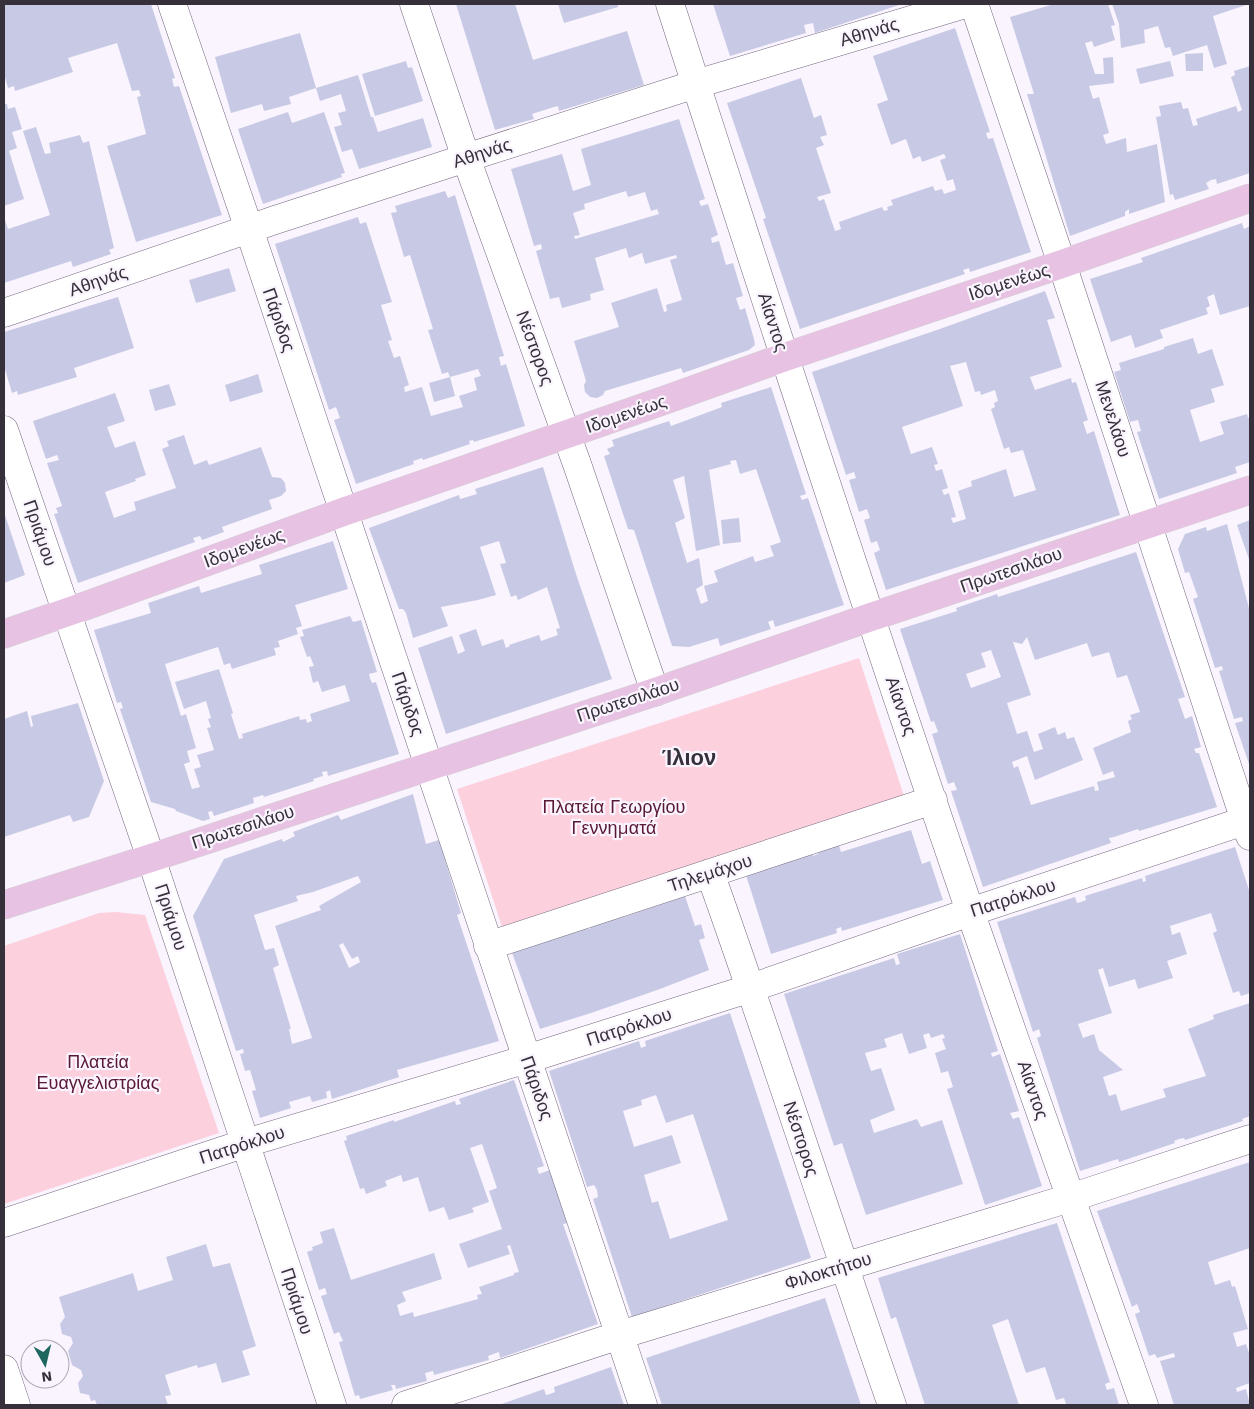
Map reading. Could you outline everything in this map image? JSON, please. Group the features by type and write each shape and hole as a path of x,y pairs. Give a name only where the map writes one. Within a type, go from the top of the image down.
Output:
{"main road":[{"name":"Ιδομενέως","path":"4,634 785,357 1062,264 1250,198"},
{"name":"Πρωτεσιλάου","path":"4,905 655,692 1147,523 1250,490"}],"street":[{"name":"Πάριδος","path":"172,4 644,1405"},
{"name":"Νέστορος","path":"414,4 466,158 567,434 655,692"},
{"name":"Αίαντος","path":"670,4 932,800 1144,1405"},
{"name":"Αθηνάς","path":"4,313 249,229 696,84 965,4"},
{"name":"Μενελάου","path":"974,4 1249,825"},
{"name":"Πριάμου","path":"4,430 151,858 332,1405"},
{"name":"Τηλεμάχου","path":"488,946 932,800"},
{"name":"Πατρόκλου","path":"4,1223 246,1143 527,1059 751,988 970,912 1249,825"},
{"name":"Νέστορος","path":"710,873 751,988 892,1405"},
{"name":"Φιλοκτήτου","path":"406,1405 620,1335 1070,1198 1250,1139"},
{"path":"4,1369 16,1405"}],"green space":[{"name":"Πλατεία Γεωργίου Γεννηματά","path":"859,658 906,802 504,933 457,789"},
{"name":"Πλατεία Ευαγγελιστρίας","path":"116,912 145,915 219,1133 4,1204 4,946 99,913"}],"building":[{"path":"4,4 151,4 175,78 172,79 174,87 179,86 222,215 136,242 107,146 146,134 137,97 141,96 139,90 132,91 117,43 68,58 73,72 15,91 14,86 8,88 4,74"},
{"path":"456,4 515,4 533,60 627,31 644,85 559,111 558,106 554,107 532,114 534,119 495,130"},
{"path":"558,4 618,4 618,7 564,23"},
{"path":"713,4 902,4 815,33 813,23 804,25 806,33 730,56"},
{"path":"1054,4 1108,4 1115,25 1111,26 1115,40 1094,47 1092,41 1085,43 1095,74 1104,74 1103,58 1113,57 1114,83 1089,86 1093,99 1099,97 1109,133 1103,135 1106,144 1126,138 1127,152 1157,144 1165,202 1129,214 1129,209 1125,212 1125,216 1070,236 1027,94 1034,94 1010,17"},
{"path":"1112,4 1249,4 1213,16 1227,64 1214,68 1207,45 1173,56 1170,47 1165,48 1158,26 1144,30 1145,43 1121,48 1119,24"},
{"path":"955,28 990,132 986,133 988,139 993,138 1031,252 970,272 969,268 963,270 965,274 800,329 763,219 766,218 727,103 801,78 814,118 821,115 827,135 820,137 824,145 816,148 831,193 817,197 819,201 824,199 835,231 841,229 839,222 882,207 884,211 888,210 887,207 893,205 891,200 933,186 935,191 942,189 944,194 956,190 953,179 947,181 940,160 946,158 944,154 922,162 920,156 913,159 906,139 891,145 877,104 888,100 873,56"},
{"path":"300,33 316,88 289,97 291,104 264,111 262,104 231,113 215,57"},
{"path":"1203,53 1203,71 1186,71 1185,54"},
{"path":"406,61 408,68 412,67 423,101 375,116 362,74"},
{"path":"1170,61 1174,76 1140,84 1136,69"},
{"path":"1250,66 1250,173 1217,184 1216,179 1211,180 1206,183 1209,189 1175,200 1173,194 1170,195 1156,117 1161,116 1159,106 1181,102 1183,109 1188,108 1193,126 1198,125 1196,119 1236,106 1238,112 1242,110 1231,77 1235,75 1234,71"},
{"path":"358,75 371,117 373,117 378,132 423,118 432,147 359,169 352,149 342,152 334,127 342,125 338,113 346,111 341,94 320,101 316,88"},
{"path":"4,104 7,104 8,109 15,107 22,129 12,132 17,148 9,151 24,199 4,206"},
{"path":"288,112 292,123 324,112 345,173 341,174 342,177 263,204 238,129"},
{"path":"679,119 705,199 699,201 701,206 708,204 718,235 711,238 712,243 719,241 726,265 733,263 743,296 736,298 740,310 745,308 755,345 749,350 683,373 681,368 605,391 603,395 597,398 590,397 585,392 584,385 586,381 574,341 619,327 611,303 657,288 664,312 667,311 666,305 682,300 670,260 677,258 676,255 645,264 642,253 629,258 626,248 595,258 604,290 590,294 591,300 562,308 559,297 550,299 536,251 542,249 541,244 534,246 511,169 562,154 573,191 591,185 581,149","holes":["626,191 628,197 645,192 651,211 657,209 659,214 575,239 574,236 580,235 573,213 585,209 584,204"]},
{"path":"36,127 45,154 51,153 49,143 80,135 83,143 89,141 114,248 109,250 111,254 73,267 71,261 4,283 4,217 8,229 50,215 23,131"},
{"path":"445,191 448,198 455,195 504,356 499,357 501,366 506,364 525,426 474,442 473,440 469,441 470,444 423,460 422,458 413,461 414,464 356,484 334,420 340,418 336,407 329,410 275,244 358,217 360,224 366,222 392,302 381,305 392,340 388,341 394,358 400,356 409,385 404,387 405,392 422,387 431,416 463,407 459,396 477,390 474,378 481,376 478,369 450,377 448,372 442,374 428,330 433,329 410,255 404,257 391,213 397,212 395,206"},
{"path":"1242,223 1244,229 1250,226 1250,306 1220,315 1214,294 1207,297 1210,306 1206,308 1208,314 1160,330 1163,338 1135,348 1131,335 1111,342 1090,279 1143,262 1141,258"},
{"path":"229,268 236,291 196,303 189,280"},
{"path":"1045,291 1055,318 1047,320 1062,367 1030,377 1035,390 1071,378 1072,383 1076,382 1088,420 1083,422 1087,434 1094,431 1120,515 886,590 874,553 880,550 877,541 871,543 864,520 870,518 867,509 859,512 849,480 856,478 854,472 846,475 812,372","holes":["966,362 975,392 980,391 981,395 995,390 998,401 994,403 995,407 991,409 1004,449 1009,447 1011,453 1023,450 1036,490 1014,497 1006,469 971,481 972,486 958,491 966,519 953,523 951,518 956,517 949,493 944,495 942,490 948,488 942,469 936,471 934,465 938,464 932,447 911,454 902,427 963,406 950,366"]},
{"path":"118,297 134,348 74,368 77,377 18,395 17,391 12,393 4,366 4,332"},
{"path":"1193,338 1198,354 1212,349 1224,385 1211,389 1215,402 1190,410 1200,442 1224,434 1220,422 1247,414 1248,418 1250,417 1250,462 1235,467 1237,473 1159,499 1137,432 1141,431 1138,420 1130,422 1114,372 1121,370 1119,363"},
{"path":"258,374 263,392 230,402 225,385"},
{"path":"450,377 455,396 434,402 429,383"},
{"path":"169,384 176,405 155,411 149,390"},
{"path":"771,387 806,494 800,496 802,500 808,498 844,605 775,627 773,620 768,622 771,629 720,646 718,638 689,647 672,646 634,530 628,529 604,456 610,454 607,449 614,446 612,440 669,421 671,426 722,407 721,403","holes":["736,460 740,474 756,469 781,542 770,546 774,556 755,562 753,556 714,571 718,582 704,586 708,601 701,604 696,589 703,585 699,558 687,563 675,523 685,518 673,480 684,476 696,551 720,545 709,470 731,464 730,461"]},
{"path":"115,393 125,421 107,427 115,448 135,441 146,475 135,479 136,481 105,492 114,518 136,510 134,502 176,488 162,449 169,446 167,441 184,435 194,465 207,460 209,465 261,447 272,477 281,478 285,483 286,491 281,496 269,500 272,509 222,527 224,532 202,540 200,536 193,538 195,542 78,583 54,514 58,513 56,508 62,506 47,463 59,460 57,455 46,459 33,421"},
{"path":"543,467 576,574 612,679 446,734 418,648 452,636 458,654 465,651 459,635 476,629 482,646 503,639 506,648 509,645 539,635 541,641 558,635 556,629 560,628 547,587 518,600 516,595 511,597 500,564 506,563 499,541 480,547 496,595 441,607 448,626 413,638 406,613 403,609 399,609 369,528 459,495 460,499 477,494 475,489"},
{"path":"4,512 25,575 4,583"},
{"path":"739,518 741,542 723,544 721,520"},
{"path":"1250,520 1250,562 1237,525"},
{"path":"1227,524 1250,612 1250,767 1235,723 1243,721 1242,717 1234,719 1219,671 1223,670 1222,666 1215,668 1193,599 1198,597 1189,572 1185,573 1178,549 1185,534 1206,527 1207,531"},
{"path":"333,541 348,589 295,605 302,626 296,628 298,634 278,641 280,647 274,648 276,655 232,669 230,663 224,665 218,647 165,664 181,716 186,714 196,748 187,751 190,762 184,764 192,789 200,787 194,769 201,767 197,755 214,750 207,728 211,727 208,719 211,718 206,701 184,709 175,682 219,669 239,739 243,738 242,734 299,716 300,720 306,719 307,723 312,721 310,714 350,701 345,685 322,692 318,681 313,683 309,667 314,666 310,656 307,657 300,637 304,636 302,630 350,616 353,622 361,620 377,672 369,674 370,678 372,683 376,682 399,754 328,776 327,771 322,772 323,776 313,779 314,781 264,797 263,795 253,798 254,803 214,816 212,811 208,812 210,819 203,821 175,809 151,802 120,709 123,708 121,702 117,703 94,630 151,613 148,603 199,586 201,593 262,574 259,565"},
{"path":"1136,552 1185,697 1178,699 1185,719 1192,716 1201,747 1194,749 1196,753 1199,753 1217,807 1139,831 1138,829 1109,838 1111,843 983,887 951,791 957,790 954,782 948,784 932,734 938,732 934,721 931,722 900,629 957,611 956,608 997,594 998,597","holes":["1027,637 1035,660 1087,643 1092,657 1109,652 1117,678 1127,675 1140,712 1130,715 1132,719 1128,721 1131,732 1093,748 1103,775 1113,771 1115,777 1097,782 1099,790 1095,791 1094,786 1031,805 1018,766 1014,768 1012,762 1027,756 1035,780 1083,760 1074,737 1067,739 1065,732 1058,735 1055,727 1038,734 1043,749 1034,752 1027,731 1017,734 1007,703 1031,695 1013,642 1022,644","991,650 1001,677 971,688 966,674 986,667 981,653"]},
{"path":"78,703 104,781 89,817 73,822 70,815 4,837 4,719 27,711 31,727 33,726 31,716"},
{"path":"413,794 426,844 439,840 461,913 457,915 499,1041 397,1070 399,1077 332,1099 330,1090 326,1092 327,1098 312,1102 310,1096 289,1102 291,1108 260,1118 252,1091 256,1090 250,1070 245,1071 240,1054 244,1053 243,1049 236,1051 193,916 224,859 282,839 283,842 295,836 293,832 338,815 341,820","holes":["358,876 361,882 319,906 321,910 275,926 312,1038 292,1044 289,1029 291,1029 273,968 279,965 274,948 265,950 254,915 298,901 296,896","343,943 352,959 358,956 360,962 349,968 339,945"]},
{"path":"911,830 922,864 930,861 943,900 842,931 841,927 836,929 837,933 771,954 745,872 812,852 813,856 818,854 816,849 838,842 841,852"},
{"path":"1235,847 1250,893 1250,993 1241,996 1239,991 1233,993 1213,933 1217,931 1211,913 1170,926 1172,935 1180,932 1187,954 1167,961 1173,978 1138,989 1135,979 1109,987 1103,968 1098,970 1112,1013 1078,1024 1083,1038 1094,1034 1099,1050 1123,1070 1103,1077 1109,1096 1116,1094 1121,1111 1166,1097 1163,1089 1206,1076 1188,1029 1214,1019 1213,1015 1250,1003 1250,1116 1242,1119 1243,1121 1185,1140 1184,1138 1179,1139 1174,1141 1175,1143 1119,1162 1118,1159 1080,1171 1037,1038 1041,1036 1039,1029 1033,1032 997,922 1075,897 1077,903 1081,902 1086,900 1085,896 1142,878 1143,882 1146,881 1145,876"},
{"path":"685,896 695,926 701,924 705,938 699,940 709,970 660,989 540,1029 511,950 586,925 588,929 591,928 590,925 621,915 621,917 624,917"},
{"path":"960,934 998,1051 991,1053 992,1057 1000,1054 1019,1111 1010,1113 1013,1119 1019,1117 1042,1186 985,1205 947,1089 953,1087 948,1071 941,1073 935,1053 946,1049 942,1039 945,1038 943,1034 931,1038 929,1033 923,1035 927,1048 909,1054 902,1033 884,1039 887,1047 865,1053 871,1071 881,1068 895,1110 870,1120 874,1133 917,1119 921,1127 942,1120 963,1184 866,1215 842,1143 834,1146 784,994 894,958 896,965 900,964 897,954"},
{"path":"730,1013 811,1258 632,1317 593,1199 598,1197 597,1190 594,1185 587,1187 549,1071 639,1041 641,1048 646,1046 645,1041","holes":["656,1095 666,1123 693,1114 728,1220 670,1239 658,1201 652,1203 644,1175 681,1163 672,1135 634,1147 623,1111 642,1105 641,1100"]},
{"path":"514,1080 544,1166 537,1168 539,1174 550,1170 568,1223 563,1224 598,1324 500,1358 499,1352 488,1356 489,1360 434,1375 433,1371 425,1373 427,1381 396,1389 395,1385 391,1385 393,1390 360,1399 359,1395 355,1396 339,1342 343,1341 339,1332 334,1334 321,1296 327,1294 325,1288 319,1290 307,1252 313,1250 312,1247 323,1243 320,1232 334,1228 351,1280 434,1253 442,1279 402,1292 406,1301 397,1305 400,1316 413,1312 414,1317 478,1299 477,1295 482,1294 479,1287 519,1272 510,1245 507,1246 510,1254 468,1268 459,1244 502,1229 489,1191 497,1188 482,1144 470,1148 489,1202 472,1208 474,1212 449,1220 444,1207 429,1212 418,1177 403,1182 401,1175 385,1181 387,1186 366,1194 364,1188 360,1189 344,1141 347,1140 346,1136 455,1101 456,1105 461,1104 459,1099"},
{"path":"1250,1162 1250,1248 1208,1262 1215,1285 1230,1280 1232,1287 1235,1286 1248,1329 1233,1333 1237,1347 1246,1344 1250,1356 1250,1383 1236,1388 1237,1392 1246,1389 1250,1405 1174,1405 1160,1361 1175,1357 1174,1353 1157,1358 1155,1354 1149,1356 1135,1314 1140,1312 1137,1304 1132,1307 1097,1211"},
{"path":"1057,1223 1110,1382 1105,1384 1107,1390 1114,1388 1119,1405 1063,1405 1066,1404 1064,1398 1056,1400 1045,1367 1026,1373 1008,1319 992,1325 1019,1405 925,1405 896,1317 891,1319 878,1278"},
{"path":"206,1244 213,1267 230,1263 256,1346 242,1351 250,1375 222,1383 216,1363 198,1368 197,1365 165,1375 171,1395 165,1396 168,1405 97,1405 95,1400 91,1401 89,1395 80,1393 78,1383 83,1376 81,1370 72,1365 70,1348 73,1343 71,1337 62,1334 60,1324 65,1317 59,1297 133,1273 138,1291 173,1280 166,1257"},
{"path":"825,1298 861,1405 662,1405 646,1358"},
{"path":"611,1367 624,1405 499,1405 544,1389 546,1395 550,1394 555,1392 554,1387"}],"district":[{"name":"Ίλιον","path":"689,757"}]}
